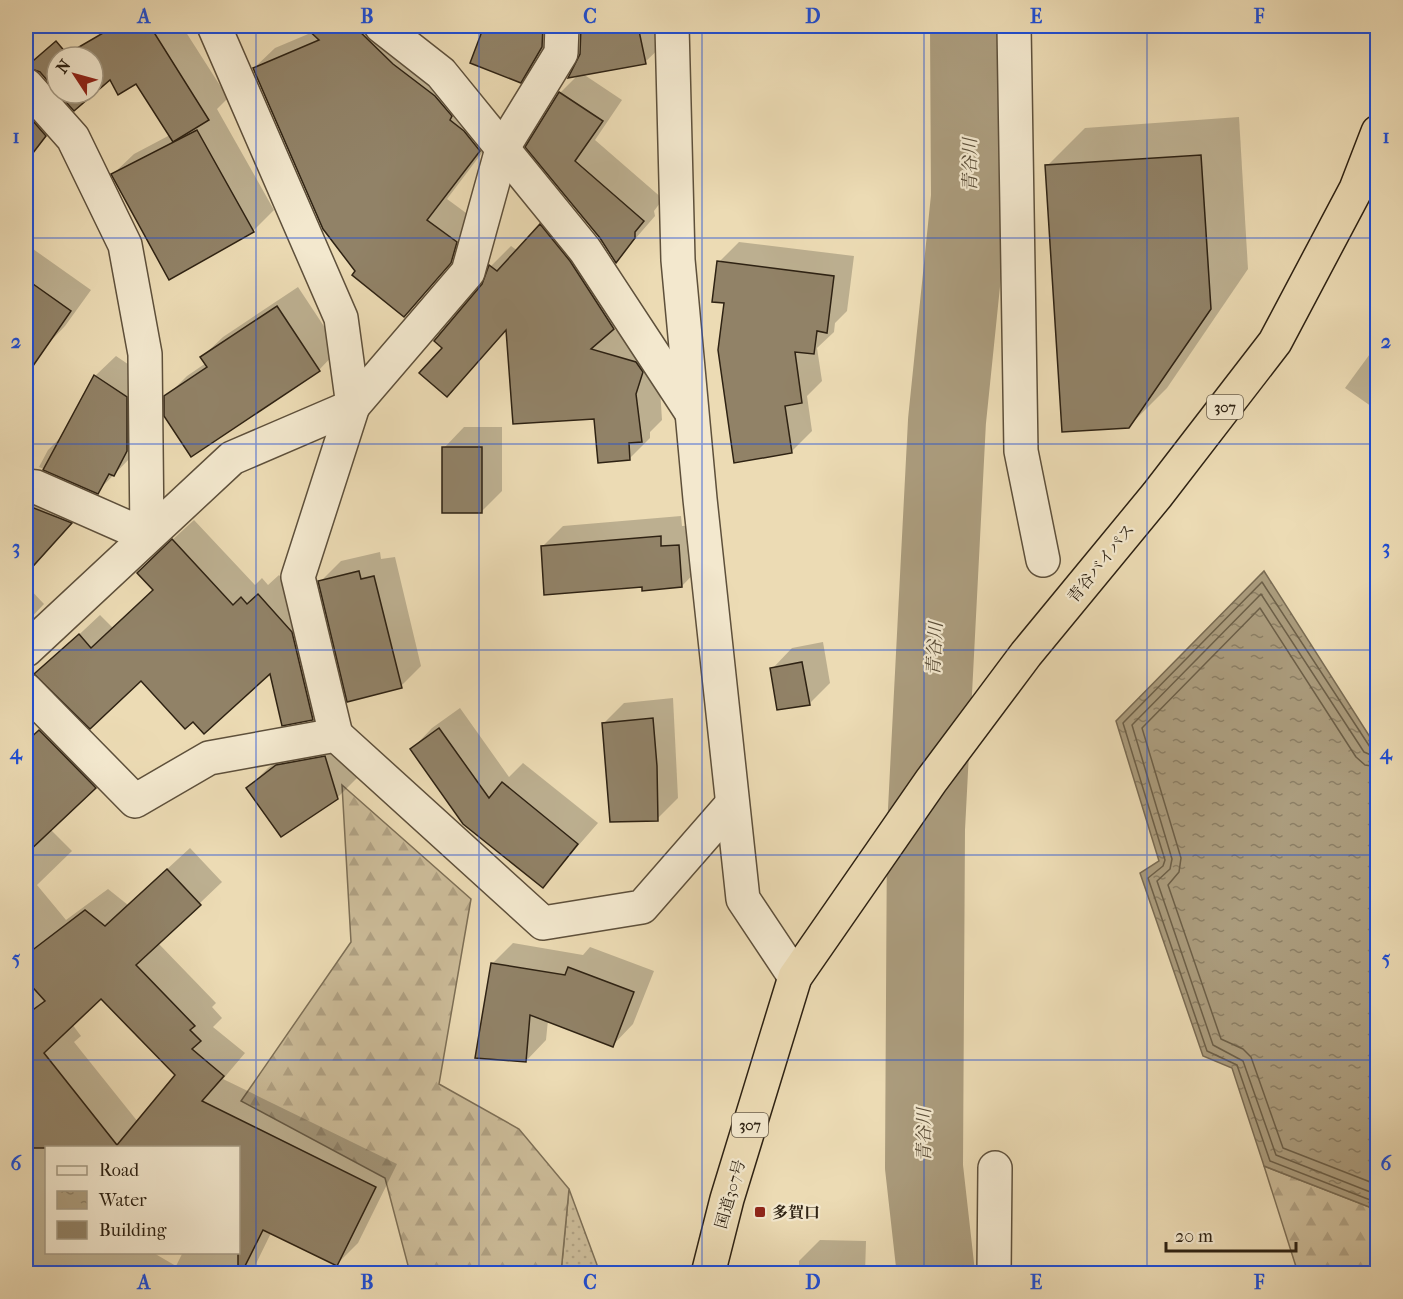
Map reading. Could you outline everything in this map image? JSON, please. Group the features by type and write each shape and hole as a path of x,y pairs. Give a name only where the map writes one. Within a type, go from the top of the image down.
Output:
{"highway":[{"name":"青谷バイパス","path":"795,977 841,908 1026,654 1157,495 1275,342 1356,189 1377,132"},
{"name":"国道307号","path":"708,1274 728,1199 795,977"}],"street":[{"path":"214,26 341,318 353,406"},
{"path":"381,26 441,73 585,250 692,414"},
{"path":"562,26 561,53 502,149 468,272 353,406 298,577 336,735 543,922 642,907 732,804"},
{"path":"672,26 678,260 743,899 795,977"},
{"path":"1014,26 1022,452 1043,560"},
{"path":"26,85 73,138 125,245 145,354 147,536"},
{"path":"26,650 232,458 353,406"},
{"path":"26,486 36,487 147,536"},
{"path":"26,690 135,801 209,758 336,735"},
{"path":"994,1168 994,1274"}],"green space":[{"path":"342,785 471,899 439,1084 519,1129 569,1189 561,1273 410,1273 385,1178 241,1101 351,942"},
{"path":"1264,1166 1377,1210 1377,1273 1298,1273"},
{"path":"569,1189 600,1273 561,1273"}],"water":[{"path":"1264,571 1377,748 1377,1210 1264,1166 1232,1068 1203,1056 1140,873 1159,861 1116,721"}],"building":[{"path":"115,26 150,26 209,120 173,142 136,84 118,95 110,80 105,84 105,45 82,45"},
{"path":"304,26 354,26 393,64 435,96 452,116 450,120 464,131 480,151 427,220 457,242 451,263 404,317 352,275 355,271 323,229 253,68 319,40"},
{"path":"484,26 543,26 542,47 521,83 470,63"},
{"path":"581,26 638,26 646,64 568,78 580,54"},
{"path":"45,51 45,78 40,72 26,67"},
{"path":"559,92 603,121 575,161 644,221 635,232 635,238 616,263 600,238 525,147"},
{"path":"69,105 81,105 74,111"},
{"path":"26,113 46,136 26,162"},
{"path":"197,130 254,232 169,280 111,174"},
{"path":"1201,155 1211,309 1129,428 1062,432 1045,165"},
{"path":"540,224 570,261 614,329 591,349 636,362 643,372 636,394 642,442 629,443 630,460 598,463 594,419 513,424 506,330 447,397 419,373 442,348 434,341 482,284 489,265 497,271"},
{"path":"717,261 834,276 827,333 817,331 814,354 795,352 802,403 785,406 792,453 734,463 718,350 724,303 712,302"},
{"path":"26,279 71,311 26,376"},
{"path":"277,306 320,371 191,457 164,416 164,396 207,367 200,357"},
{"path":"94,375 127,397 127,451 114,476 109,474 98,494 43,470"},
{"path":"442,447 482,447 482,513 442,513"},
{"path":"26,505 72,523 26,574"},
{"path":"661,536 661,546 679,545 682,587 642,591 642,587 544,595 541,546"},
{"path":"172,539 233,605 241,597 247,604 258,594 292,632 313,720 282,726 270,674 204,734 193,722 185,729 141,681 90,729 34,674 79,634 91,648 153,590 137,573"},
{"path":"359,571 361,579 374,576 402,688 347,702 318,581"},
{"path":"802,662 810,705 777,710 770,668"},
{"path":"653,718 658,821 610,822 602,723"},
{"path":"439,728 489,798 502,782 578,844 543,888 463,824 410,749"},
{"path":"39,730 96,788 26,854 26,742"},
{"path":"325,756 338,799 281,837 246,788 276,765"},
{"path":"167,869 201,905 136,965 195,1026 190,1030 201,1041 192,1049 224,1076 202,1101 376,1187 337,1266 263,1230 241,1274 238,1274 240,1146 45,1146 45,1148 26,1148 26,1015 45,1001 26,980 26,955 85,910 105,926","holes":["101,999 175,1075 117,1145 44,1053"]},
{"path":"491,963 565,975 568,967 634,992 613,1047 530,1015 526,1062 475,1058"}],"waterway":[{"name":"青谷川","path":"936,1274 924,1167 926,829 947,421 970,197 969,26"}],"place":[{"name":"多賀口","path":"760,1212"}]}
